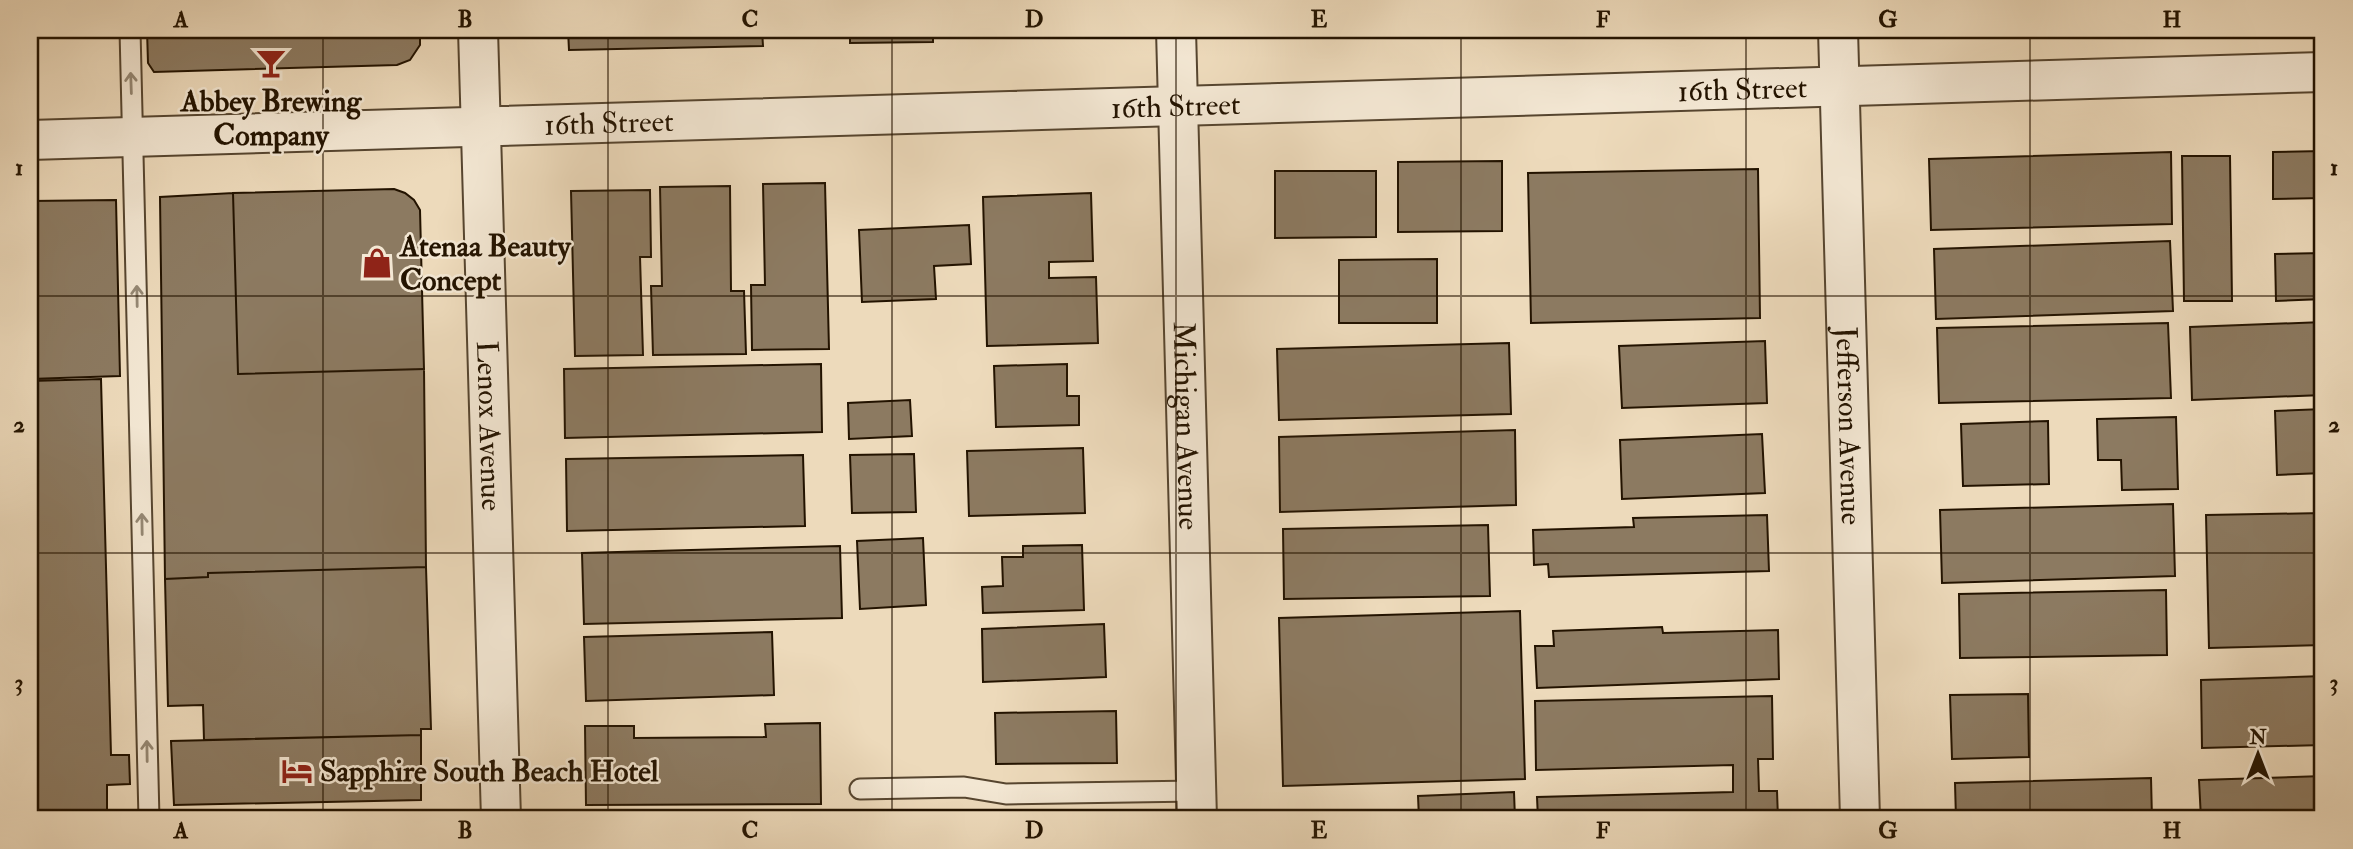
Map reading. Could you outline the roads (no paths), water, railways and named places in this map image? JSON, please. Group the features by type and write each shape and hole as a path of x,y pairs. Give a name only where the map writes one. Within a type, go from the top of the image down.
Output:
{"street":[{"name":"Lenox Avenue","path":"478,30 500,819"},
{"name":"Michigan Avenue","path":"1177,30 1197,805"},
{"name":"Jefferson Avenue","path":"1838,30 1860,819"},
{"name":"16th Street","path":"30,140 2323,72"}],"lane":[{"path":"130,30 149,819"},
{"path":"860,789 964,787 1006,794 1197,805"}],"place":[{"name":"Abbey Brewing Company","path":"271,63"},
{"name":"Atenaa Beauty Concept","path":"377,263"},
{"name":"Sapphire South Beach Hotel","path":"297,771"}]}
